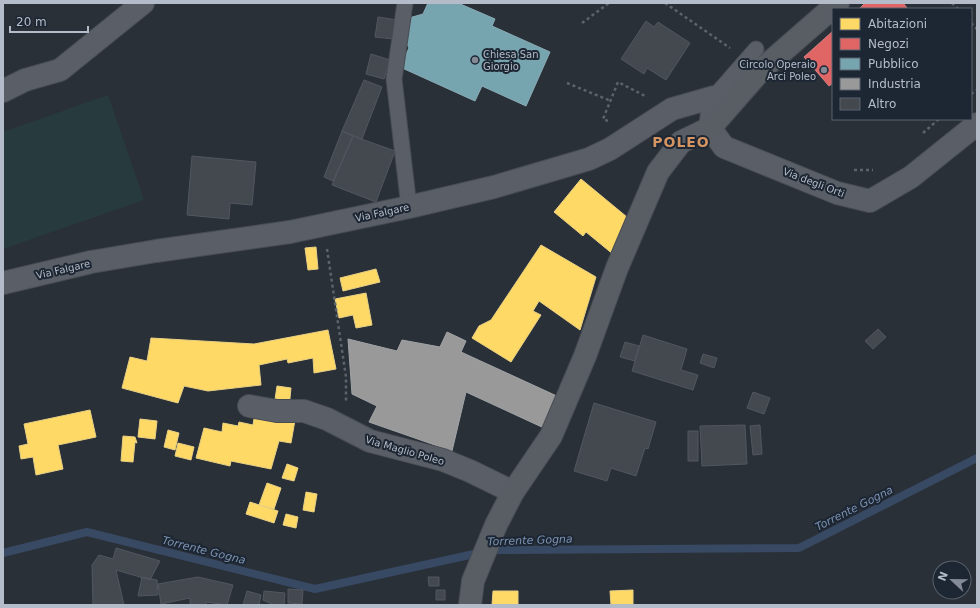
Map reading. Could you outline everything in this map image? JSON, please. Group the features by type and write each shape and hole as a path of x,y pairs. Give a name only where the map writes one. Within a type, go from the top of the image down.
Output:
{"street":[{"path":"3,91 25,80 60,70 142,3"},
{"path":"470,605 473,581 496,525 513,492 551,436 585,356 617,268 658,172 681,142 710,128 760,72 832,8"},
{"path":"710,128 714,98"},
{"name":"Via Falgare","path":"3,283 91,262 290,232 409,207 494,187 589,159 610,149 672,109 714,98"},
{"name":"Via degli Orti","path":"710,128 724,147 837,193 870,201 911,176 977,124"},
{"name":"Via Maglio Poleo","path":"249,406 277,411 304,411 327,419 370,441 443,460 470,471 513,492"}],"lane":[{"path":"405,3 394,79 409,207"},
{"path":"714,98 752,54"}],"path":[{"path":"582,23 609,3"},
{"path":"665,3 752,54"},
{"path":"636,132 603,119 618,82 672,109"},
{"path":"568,83 611,100"},
{"path":"922,134 938,120"},
{"path":"847,170 874,170 880,167"},
{"path":"324,225 346,377 346,429"}],"green space":[{"path":"108,95 144,200 3,249 3,132"}],"building: Abitazioni":[{"path":"581,179 633,222 614,255 586,232 583,236 554,212"},
{"path":"541,245 596,277 580,330 539,301 533,311 541,315 511,362 472,338 479,326 491,320"},
{"path":"316,247 318,269 308,270 305,248"},
{"path":"376,269 380,282 343,291 340,278"},
{"path":"366,293 372,325 356,328 353,315 339,318 335,299"},
{"path":"328,330 336,369 314,373 313,358 288,363 287,359 259,365 261,385 208,391 184,386 178,403 122,388 130,357 147,361 151,338 254,344"},
{"path":"277,386 291,388 289,408 274,406"},
{"path":"90,410 96,437 58,445 63,469 36,475 33,457 21,459 19,446 28,444 24,424"},
{"path":"255,412 295,420 291,443 279,441 271,469 231,461 230,466 196,458 204,428 222,432 223,423 238,426 239,422 253,425"},
{"path":"140,419 157,421 155,439 138,437"},
{"path":"168,430 179,433 175,450 164,447"},
{"path":"123,436 135,437 137,443 135,442 133,462 121,461"},
{"path":"178,443 194,447 191,460 175,456"},
{"path":"287,464 298,468 294,481 282,478"},
{"path":"267,483 281,488 274,509 259,505"},
{"path":"306,492 317,494 314,512 303,510"},
{"path":"250,502 278,511 274,523 246,514"},
{"path":"286,514 298,517 296,528 283,525"},
{"path":"633,590 633,605 611,605 610,591"},
{"path":"493,591 518,591 518,605 492,605"}],"building: Negozi":[{"path":"865,3 903,3 907,8 860,8"},
{"name":"Circolo Operaio Arci Poleo","path":"832,32 832,84 829,86 804,57"}],"building: Pubblico":[{"name":"Chiesa San Giorgio","path":"428,3 458,3 495,19 492,26 550,52 526,106 482,86 475,101 400,67 409,48 402,34 409,18 423,14"}],"building: Industria":[{"path":"447,332 466,341 461,352 559,397 544,428 466,392 452,451 369,422 377,406 352,394 348,339 397,351 402,340 440,347"}],"building: Altro":[{"path":"378,17 397,20 394,39 375,37"},
{"path":"646,21 654,27 658,22 690,43 666,80 647,68 644,74 621,59"},
{"path":"371,54 390,60 384,79 366,74"},
{"path":"364,80 382,87 362,139 342,131"},
{"path":"342,131 353,136 333,181 324,177"},
{"path":"353,136 395,151 376,202 332,185"},
{"path":"192,156 256,162 252,205 230,203 229,219 187,215"},
{"path":"878,329 886,337 873,349 865,341"},
{"path":"643,335 687,349 681,370 698,375 693,390 632,371"},
{"path":"625,342 639,346 635,361 620,357"},
{"path":"703,354 717,358 714,368 700,363"},
{"path":"753,392 770,398 764,414 747,408"},
{"path":"594,403 656,422 648,449 645,448 636,476 611,468 607,481 574,471"},
{"path":"745,425 747,464 702,466 700,426"},
{"path":"760,425 762,454 753,455 750,426"},
{"path":"688,431 698,431 698,461 688,461"},
{"path":"116,548 160,561 150,580 116,570 124,605 93,605 92,565 99,555 113,559"},
{"path":"142,577 157,580 158,595 138,596"},
{"path":"198,577 233,585 227,605 206,602 206,605 190,605 190,598 161,604 158,584"},
{"path":"428,577 439,577 439,586 429,586"},
{"path":"288,589 303,590 302,604 288,603"},
{"path":"436,590 445,590 445,600 436,600"},
{"path":"247,591 261,595 259,605 243,605"},
{"path":"264,591 285,593 284,605 274,605 263,600"}],"waterway":[{"name":"Torrente Gogna","path":"3,553 87,532 315,589 492,550 799,548 977,458"}],"place":[{"name":"Chiesa San Giorgio","path":"475,60"},
{"name":"Circolo Operaio Arci Poleo","path":"824,70"}],"district":[{"name":"POLEO","path":"681,142"}]}
